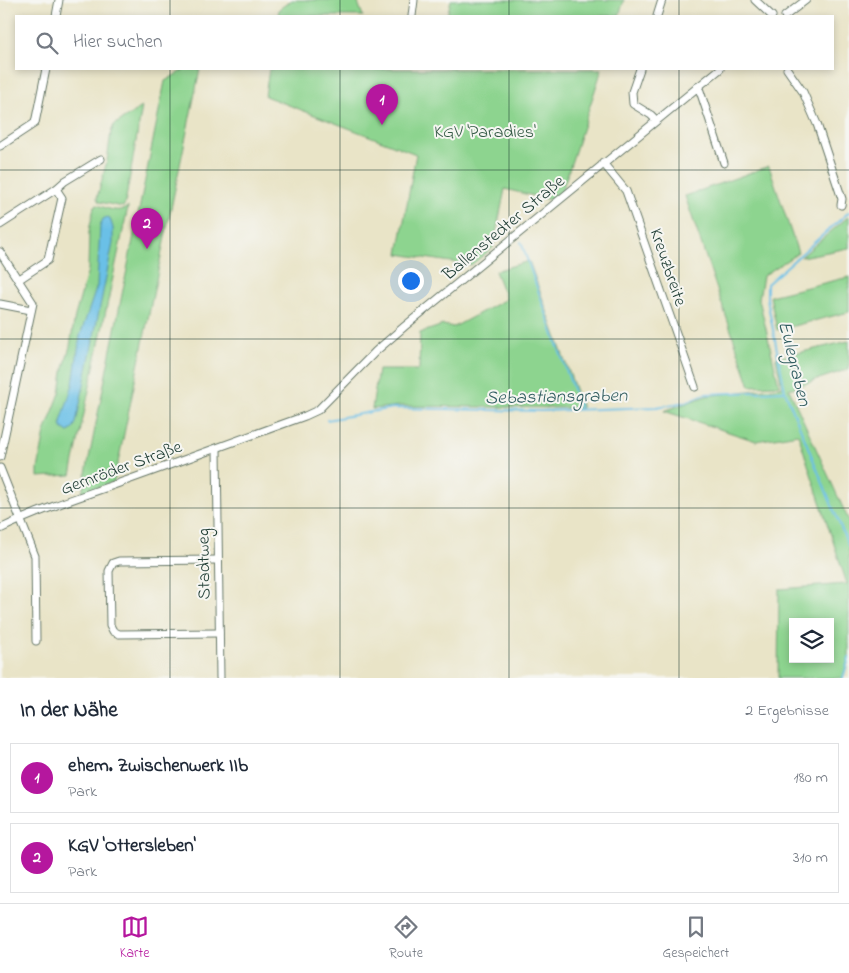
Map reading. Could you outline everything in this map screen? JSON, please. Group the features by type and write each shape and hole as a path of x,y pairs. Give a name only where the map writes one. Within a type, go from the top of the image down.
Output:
{"street":[{"path":"56,15 59,0"},
{"path":"412,15 414,0"},
{"path":"657,15 662,0"},
{"path":"755,0 771,15"},
{"path":"786,15 806,0"},
{"path":"0,146 35,123 46,70"},
{"path":"640,70 632,92 633,104 656,120"},
{"name":"Ballenstedter Straße","path":"254,435 318,410 376,351 405,326 719,70"},
{"path":"787,70 802,92 817,124 842,199 841,205"},
{"path":"697,87 724,163"},
{"path":"0,226 56,189 64,181 101,160"},
{"name":"Kreuzbreite","path":"603,163 626,191 695,387"},
{"path":"18,280 48,260 62,198 56,189"},
{"path":"0,252 33,301 3,424 0,457"},
{"path":"0,304 32,310"},
{"name":"Gernröder Straße","path":"0,529 22,519 254,435"},
{"name":"Stadtweg","path":"217,449 220,678"},
{"path":"0,468 2,483 22,519 35,556 36,641"},
{"path":"218,560 115,562 110,566 109,570 110,628 118,633 219,633"}],"green space":[{"path":"292,0 357,0 363,15 278,15 279,9"},
{"path":"451,0 624,0 619,15 447,15"},
{"path":"183,70 200,70 114,482 82,493 165,81"},
{"name":"KGV 'Paradies'","path":"269,70 602,70 562,191 565,192 554,201 505,189 493,248 471,265 398,254 416,154 265,96"},
{"path":"142,107 125,204 123,207 99,202 97,198 114,125"},
{"path":"769,166 798,253 763,276 759,299 779,385 750,386 685,196"},
{"path":"97,205 116,210 128,207 71,475 38,477 45,432 60,393 75,316 88,270 89,231 94,207"},
{"path":"849,216 849,248 801,257"},
{"path":"529,261 582,408 400,406 372,409 378,370 419,370 420,333 443,325 454,327 506,299 495,271"},
{"path":"849,277 849,312 777,330 770,296"},
{"path":"849,341 849,369 789,389 849,521 849,658 843,678 778,678 779,589 847,584 798,434 756,441 664,411 706,396 782,387 776,358"}],"water":[{"path":"110,218 113,228 113,243 76,423 72,430 68,432 62,428 61,422 73,384 80,336 97,286 100,226 103,219"}],"waterway":[{"name":"Eulegraben","path":"849,212 767,284 767,299 785,391 849,547"},
{"path":"521,242 580,409"},
{"name":"Sebastiansgraben","path":"327,420 393,408 541,411 657,407 686,402 705,394 785,391"},
{"name":"Eulegraben","path":"843,678 849,658"}],"place":[{"name":"ehem. Zwischenwerk IIb","path":"382,125"},
{"name":"KGV 'Ottersleben'","path":"147,249"}]}
